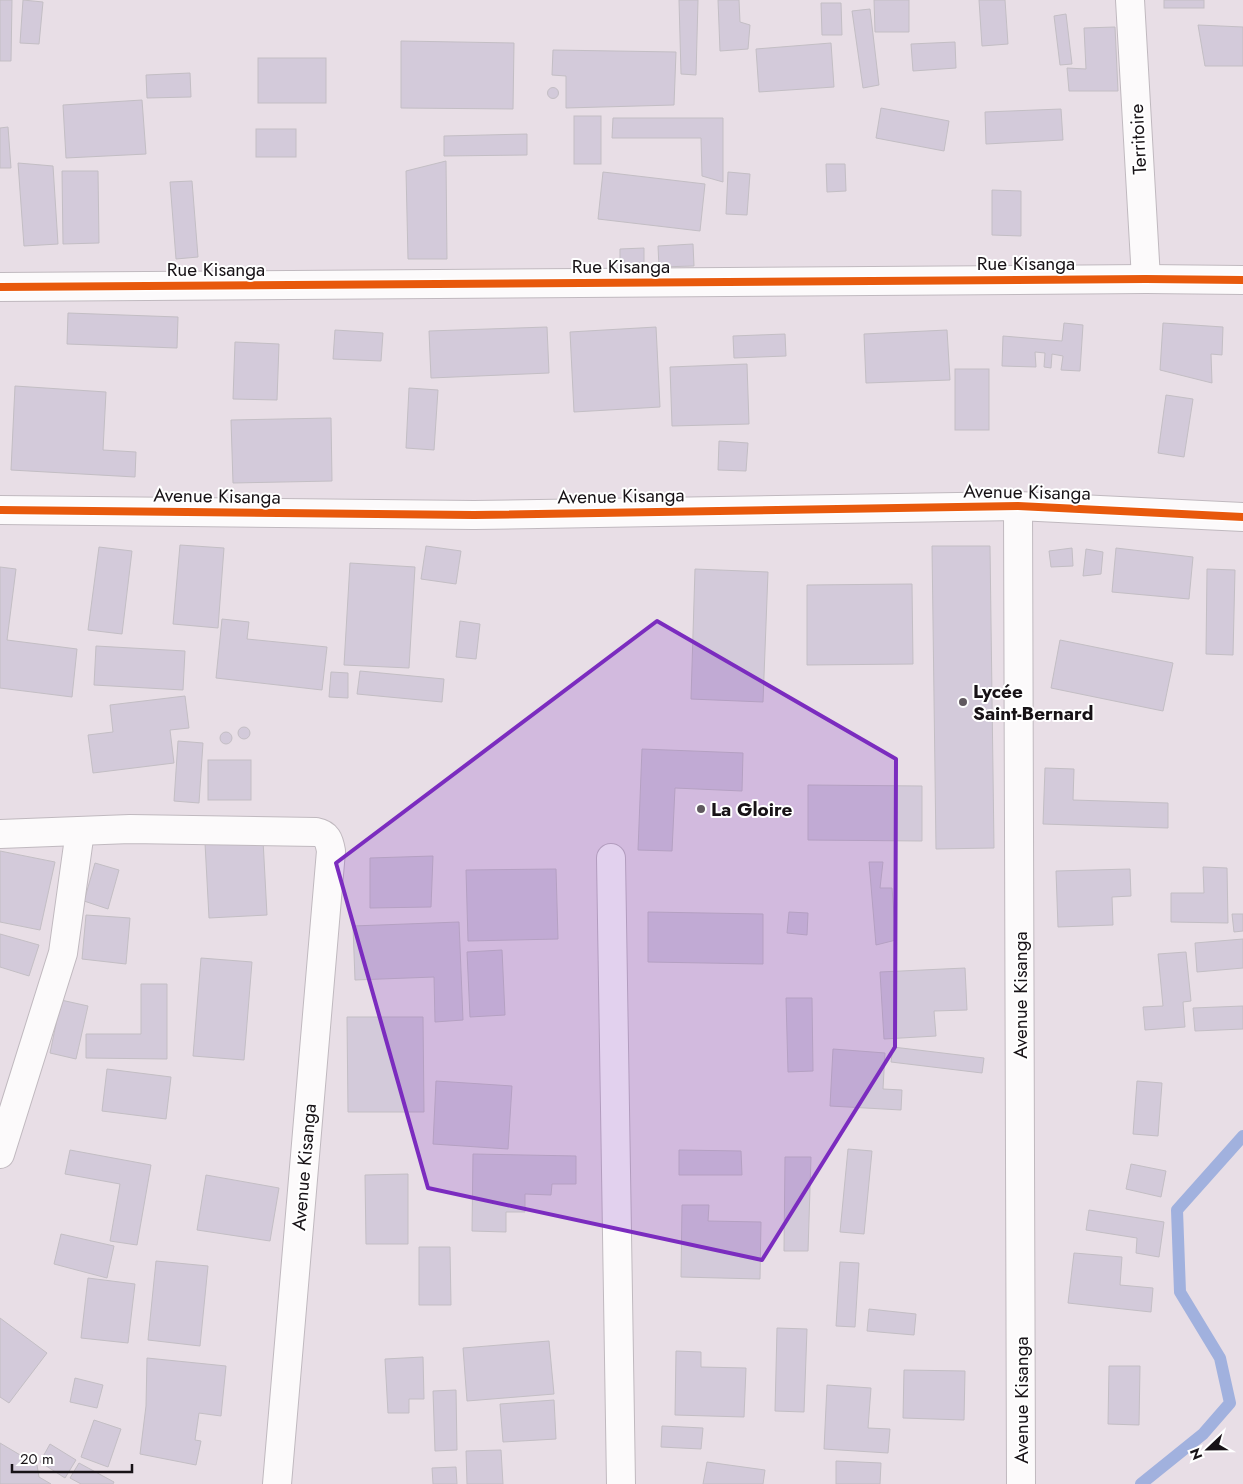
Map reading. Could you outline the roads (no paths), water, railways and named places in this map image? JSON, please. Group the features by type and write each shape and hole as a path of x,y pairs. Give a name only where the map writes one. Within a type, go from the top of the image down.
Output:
{"street":[{"name":"Territoire","path":"1130,0 1146,279"},
{"name":"Rue Kisanga","path":"0,287 1146,279 1243,280"},
{"name":"Avenue Kisanga","path":"0,510 474,515 1018,506 1243,518"},
{"name":"Avenue Kisanga","path":"1018,506 1021,1484"},
{"name":"Avenue Kisanga","path":"80,831 316,832 322,833 327,837 331,850 277,1484"},
{"path":"0,834 80,831 63,953 0,1154"},
{"path":"611,858 621,1484"}],"waterway":[{"path":"1141,1484 1203,1434 1230,1403 1220,1358 1180,1292 1177,1210 1243,1136"}],"place":[{"name":"Lycée Saint-Bernard","path":"963,702"},
{"name":"La Gloire","path":"701,809"}]}
